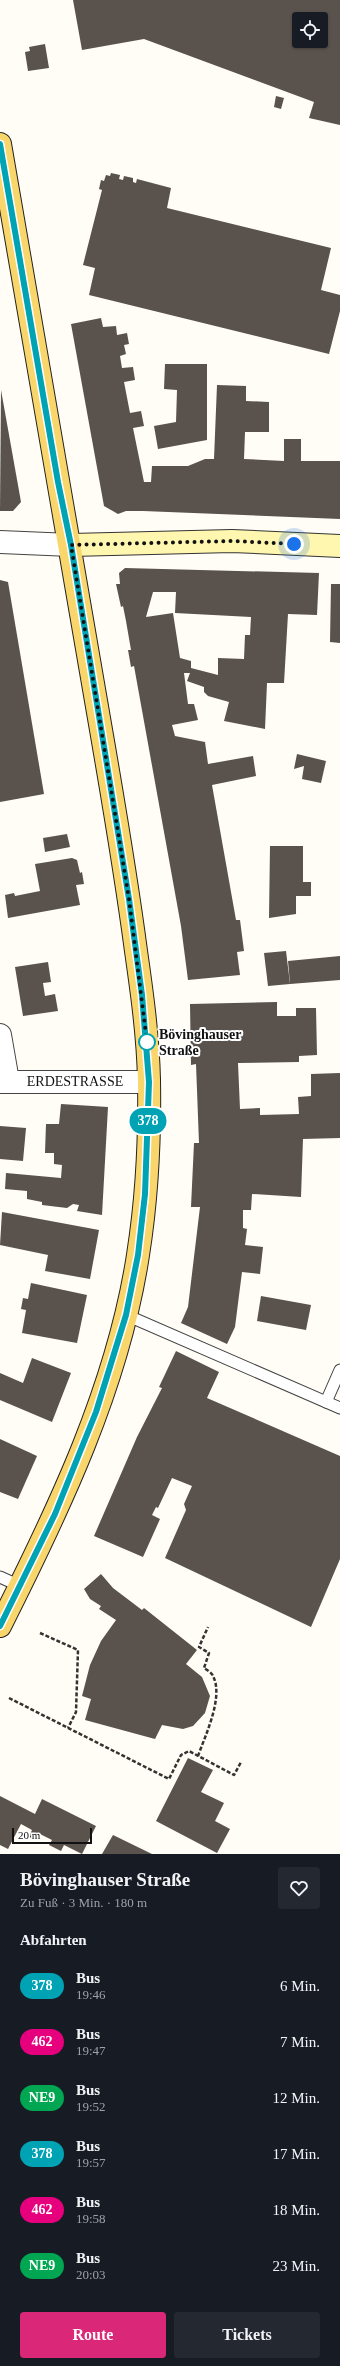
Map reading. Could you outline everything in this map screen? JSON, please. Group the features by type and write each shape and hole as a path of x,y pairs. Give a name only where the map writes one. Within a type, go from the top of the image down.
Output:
{"main road":[{"path":"0,145 56,475 71,545 129,899 142,995 149,1082 144,1199 138,1255 126,1315 96,1412 49,1529 0,1626"},
{"path":"71,545 232,541 340,546"}],"street":[{"path":"0,542 71,545"},
{"path":"0,1035 4,1082"},
{"name":"ERDESTRASSE","path":"4,1082 149,1082"}],"lane":[{"path":"126,1315 340,1408"},
{"path":"326,1402 340,1370"},
{"path":"0,1577 20,1586"}],"path":[{"path":"198,1756 217,1693 213,1676 204,1668 209,1653 199,1647 208,1627"},
{"path":"40,1633 78,1650 76,1712 68,1728"},
{"path":"9,1698 169,1779 182,1755 189,1751 234,1775 241,1762"}],"building":[{"path":"73,0 340,0 340,125 309,118 314,102 144,39 82,50"},
{"path":"45,44 49,68 28,71 25,52 30,51 29,47"},
{"path":"276,96 284,98 281,109 274,107"},
{"path":"111,173 120,175 119,179 123,180 124,176 133,178 133,182 136,183 137,179 171,188 167,208 331,248 321,290 340,295 340,311 329,354 89,295 95,268 83,265 102,190 99,189 101,180 104,181 106,175 110,176"},
{"path":"101,318 103,327 116,326 117,335 127,333 129,344 124,345 126,354 120,356 122,368 133,367 135,380 124,382 130,413 141,411 144,426 133,428 144,482 151,482 152,466 188,466 205,459 214,459 217,385 246,386 246,401 269,402 269,432 245,432 244,459 284,461 284,439 301,439 301,461 340,461 340,519 143,511 126,511 118,514 104,506 71,324"},
{"path":"165,364 207,364 207,440 158,449 154,426 176,422 177,390 164,389"},
{"path":"1,390 21,502 13,511 0,511"},
{"path":"125,568 319,573 317,615 288,614 284,683 267,683 265,729 224,721 229,702 208,696 204,692 204,687 187,681 190,673 184,673 188,704 194,704 198,720 172,725 175,736 205,742 208,764 253,756 256,776 212,785 236,920 240,920 244,951 237,952 240,975 188,980 181,926 134,666 131,667 128,650 131,650 126,621 116,584 120,584 119,573","holes":["153,592 176,592 175,613 251,617 250,635 245,635 244,659 218,658 218,675 191,668 191,661 180,658 173,613 146,617"]},
{"path":"0,580 8,582 44,794 0,802"},
{"path":"331,584 340,584 340,643 330,642"},
{"path":"297,754 326,761 321,783 302,779 304,766 294,769"},
{"path":"67,834 70,847 45,852 43,838"},
{"path":"270,846 303,846 303,882 311,882 311,896 296,896 296,914 269,918"},
{"path":"72,858 77,860 80,873 82,872 84,884 76,885 80,905 8,918 5,895 14,893 15,896 40,891 35,864"},
{"path":"286,951 290,984 268,986 264,953"},
{"path":"340,956 340,980 290,984 288,961"},
{"path":"48,962 51,982 43,983 45,996 55,994 58,1011 23,1016 15,967"},
{"path":"277,1002 277,1016 296,1016 296,1008 316,1008 317,1055 299,1056 299,1062 238,1063 240,1109 260,1108 260,1115 299,1114 298,1097 311,1096 311,1074 340,1073 340,1138 303,1139 301,1197 252,1194 251,1210 243,1210 243,1228 247,1229 245,1245 263,1247 260,1274 242,1272 235,1327 227,1344 181,1323 188,1307 200,1207 191,1207 194,1143 199,1143 196,1064 191,1065 190,1004"},
{"path":"61,1104 108,1107 102,1215 77,1211 79,1205 73,1204 67,1208 42,1205 42,1202 27,1199 27,1191 5,1189 6,1173 61,1178 62,1165 54,1164 54,1153 45,1153 46,1124 59,1124"},
{"path":"0,1126 26,1128 23,1161 0,1159"},
{"path":"2,1212 99,1230 90,1279 45,1271 48,1255 0,1245"},
{"path":"31,1283 87,1295 77,1343 22,1333 26,1310 21,1309 23,1298 28,1299"},
{"path":"261,1296 311,1305 306,1330 257,1321"},
{"path":"176,1351 219,1372 207,1398 340,1456 340,1559 311,1627 165,1558 186,1510 184,1504 192,1486 172,1478 158,1508 156,1507 152,1515 160,1519 143,1557 94,1536 137,1437 162,1388 159,1387"},
{"path":"32,1358 71,1373 52,1422 0,1400 0,1373 23,1383"},
{"path":"0,1439 37,1456 18,1499 0,1492"},
{"path":"101,1574 113,1588 142,1610 144,1608 197,1650 186,1664 202,1677 210,1696 205,1713 193,1726 183,1729 162,1725 155,1739 85,1720 91,1699 82,1696 90,1665 101,1641 116,1620 99,1609 101,1606 90,1599 84,1589"},
{"path":"188,1758 213,1770 201,1792 224,1803 215,1821 230,1829 217,1853 156,1821"},
{"path":"0,1796 35,1814 42,1799 96,1826 82,1854 64,1845 61,1851 49,1845 52,1840 38,1833 34,1840 29,1837 32,1830 21,1824 8,1849 0,1845"},
{"path":"113,1835 152,1854 102,1854"}],"bus line":[{"name":"378","path":"0,144 58,482 68,527 129,899 142,995 147,1042 149,1082 145,1194 138,1255 126,1315 112,1365 96,1412 49,1529 0,1626"}],"place":[{"name":"Bövinghauser Straße","path":"147,1042"}],"route":[{"path":"147,1042 129,899 71,545 120,542 232,541 294,544"}]}
